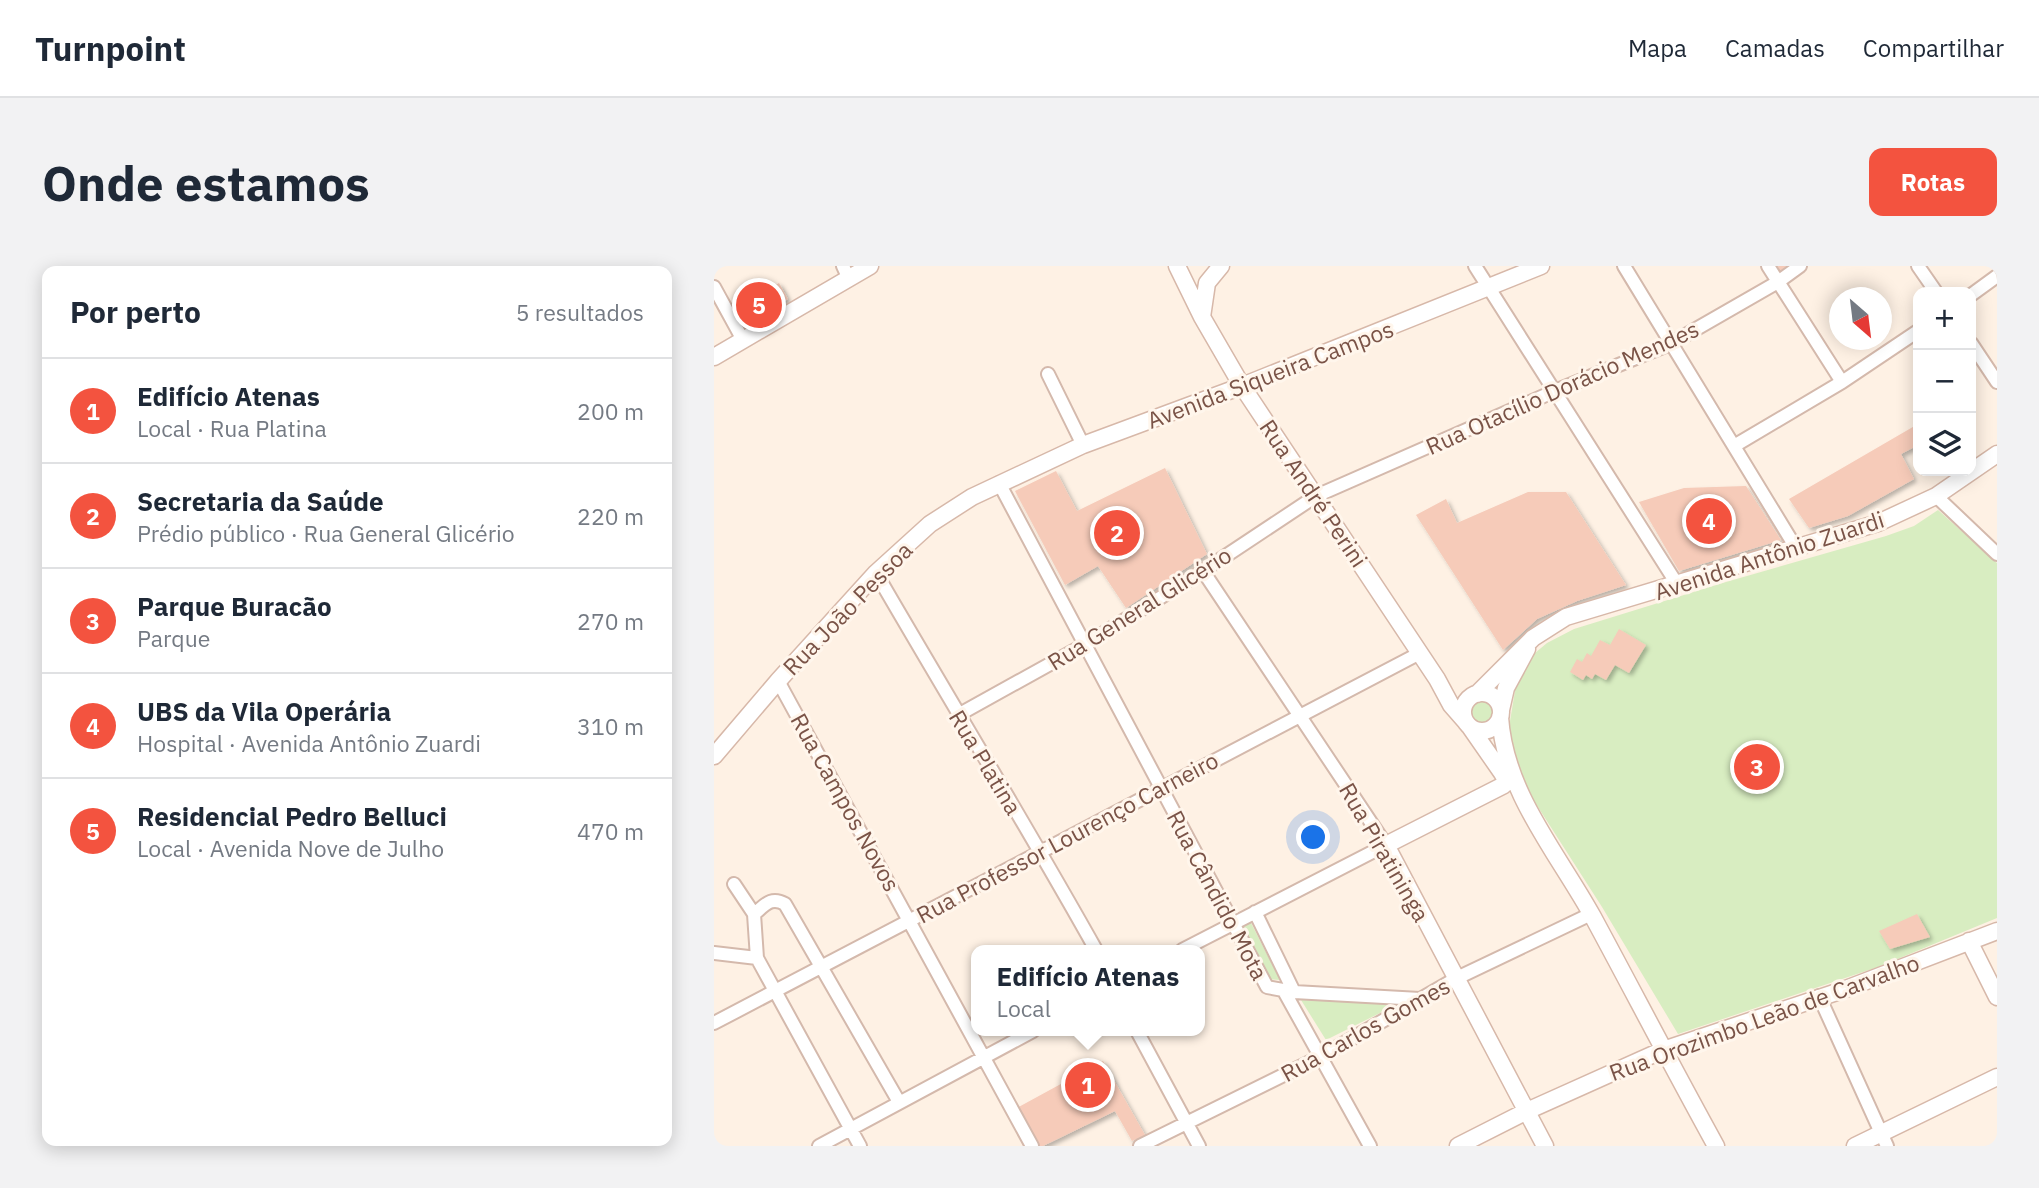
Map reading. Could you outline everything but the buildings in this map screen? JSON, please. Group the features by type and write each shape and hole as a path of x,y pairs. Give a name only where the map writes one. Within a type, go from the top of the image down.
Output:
{"main road":[{"path":"714,357 846,271 870,266"},
{"name":"Rua André Perini","path":"1177,266 1202,317 1242,386 1437,678 1451,705 1468,724 1506,780 1504,785 1386,845"},
{"path":"1202,317 1207,283 1220,266"},
{"name":"Avenida Siqueira Campos","path":"999,483 1083,445 1242,386 1541,266"},
{"name":"Avenida Antônio Zuardi","path":"1475,694 1533,638 1556,622 1579,612 1878,523 1936,496 1997,454"},
{"name":"Rua João Pessoa","path":"714,756 877,573 930,524 999,483"},
{"name":"Avenida Antônio Zuardi","path":"1500,713 1506,688 1533,638"},
{"name":"Rua André Perini","path":"1437,678 1456,692 1475,694"},
{"path":"1500,713 1491,729 1484,731 1468,724 1463,707 1475,694 1493,697 1500,713 1504,748 1520,795 1591,914 1716,1146"},
{"name":"Rua Piratininga","path":"1386,845 1545,1146"},
{"name":"Rua Orozimbo Leão de Carvalho","path":"1458,1146 1527,1111 1663,1050 1997,931"},
{"path":"1969,941 1997,996"},
{"path":"1855,1146 1884,1139 1997,1077"}],"street":[{"path":"1475,266 1677,584"},
{"path":"1624,266 1796,548"},
{"path":"1768,266 1842,382"},
{"name":"Rua Otacílio Dorácio Mendes","path":"1316,496 1555,391 1670,345 1779,282 1800,266"},
{"path":"1918,266 1933,287"},
{"path":"1976,291 1997,276"},
{"path":"714,287 743,340"},
{"path":"1734,446 1842,382 1913,334"},
{"path":"1976,350 1997,382"},
{"path":"1048,374 1083,445"},
{"name":"Rua Cândido Mota","path":"999,483 1267,987 1289,991"},
{"name":"Rua General Glicério","path":"958,715 1086,644 1316,496"},
{"path":"1936,496 1997,554"},
{"name":"Rua Piratininga","path":"1203,571 1386,845"},
{"name":"Rua Platina","path":"877,573 1093,945"},
{"name":"Rua Professor Lourenço Carneiro","path":"714,1023 1420,653"},
{"name":"Rua Campos Novos","path":"778,681 971,1031"},
{"path":"1192,945 1386,845"},
{"path":"734,884 754,914 757,958 860,1146"},
{"path":"754,914 770,900 785,904 899,1102"},
{"name":"Rua Cândido Mota","path":"1255,912 1320,1057 1370,1146"},
{"name":"Rua Carlos Gomes","path":"1140,1146 1320,1057 1457,978 1591,914"},
{"path":"714,953 757,958"},
{"path":"1289,991 1420,999"},
{"path":"1819,996 1884,1139"},
{"name":"Rua Campos Novos","path":"974,1036 1032,1146"},
{"path":"819,1146 1024,1036"},
{"path":"1140,1036 1199,1146"}],"green space":[{"path":"1938,510 1997,563 1997,918 1878,967 1678,1034 1602,907 1522,782 1511,753 1509,727 1516,685 1535,653 1547,643 1574,629 1886,536 1914,526"},
{"path":"1481,699 1490,703 1494,712 1490,721 1481,725 1472,721 1468,712 1472,703"},
{"path":"1249,919 1280,980 1268,979 1239,925"},
{"path":"1301,1000 1400,1003 1326,1040"}],"place":[{"name":"Residencial Pedro Belluci","path":"759,305"},
{"name":"UBS da Vila Operária","path":"1709,521"},
{"name":"Secretaria da Saúde","path":"1117,533"},
{"name":"Parque Buracão","path":"1757,767"},
{"name":"Edifício Atenas","path":"1088,1085"}]}
